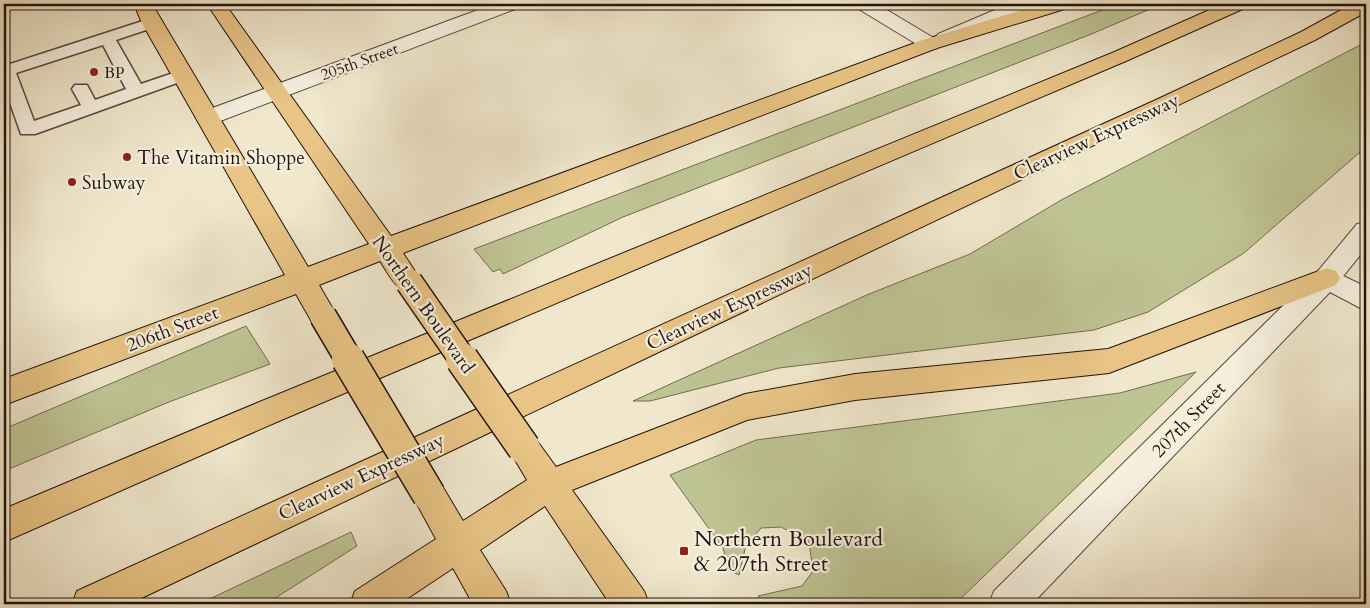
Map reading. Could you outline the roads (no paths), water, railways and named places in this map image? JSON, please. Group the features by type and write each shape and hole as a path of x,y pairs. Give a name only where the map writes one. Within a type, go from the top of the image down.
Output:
{"main road":[{"name":"Northern Boulevard","path":"216,4 550,484 631,604"},
{"path":"385,247 930,44 1061,4"},
{"path":"4,526 268,412 1109,61 1238,4"},
{"name":"Clearview Expressway","path":"90,604 304,502 1166,104 1308,36 1366,4"},
{"path":"147,13 493,604"},
{"name":"206th Street","path":"4,392 385,247"},
{"path":"368,604 550,484 745,408 855,387 1108,361 1327,278"}],"street":[{"name":"205th Street","path":"207,118 511,4"},
{"path":"864,4 930,44 1024,4"},
{"name":"207th Street","path":"1007,604 1327,278 1366,231"},
{"path":"1327,278 1366,300"}],"lane":[{"path":"147,13 107,38 66,56 7,71 28,130 182,75"},
{"path":"107,38 136,91"},
{"path":"81,89 91,108"}],"place":[{"name":"BP","path":"94,72"},
{"name":"The Vitamin Shoppe","path":"127,157"},
{"name":"Subway","path":"72,182"},
{"name":"Northern Boulevard & 207th Street","path":"684,551"}]}
